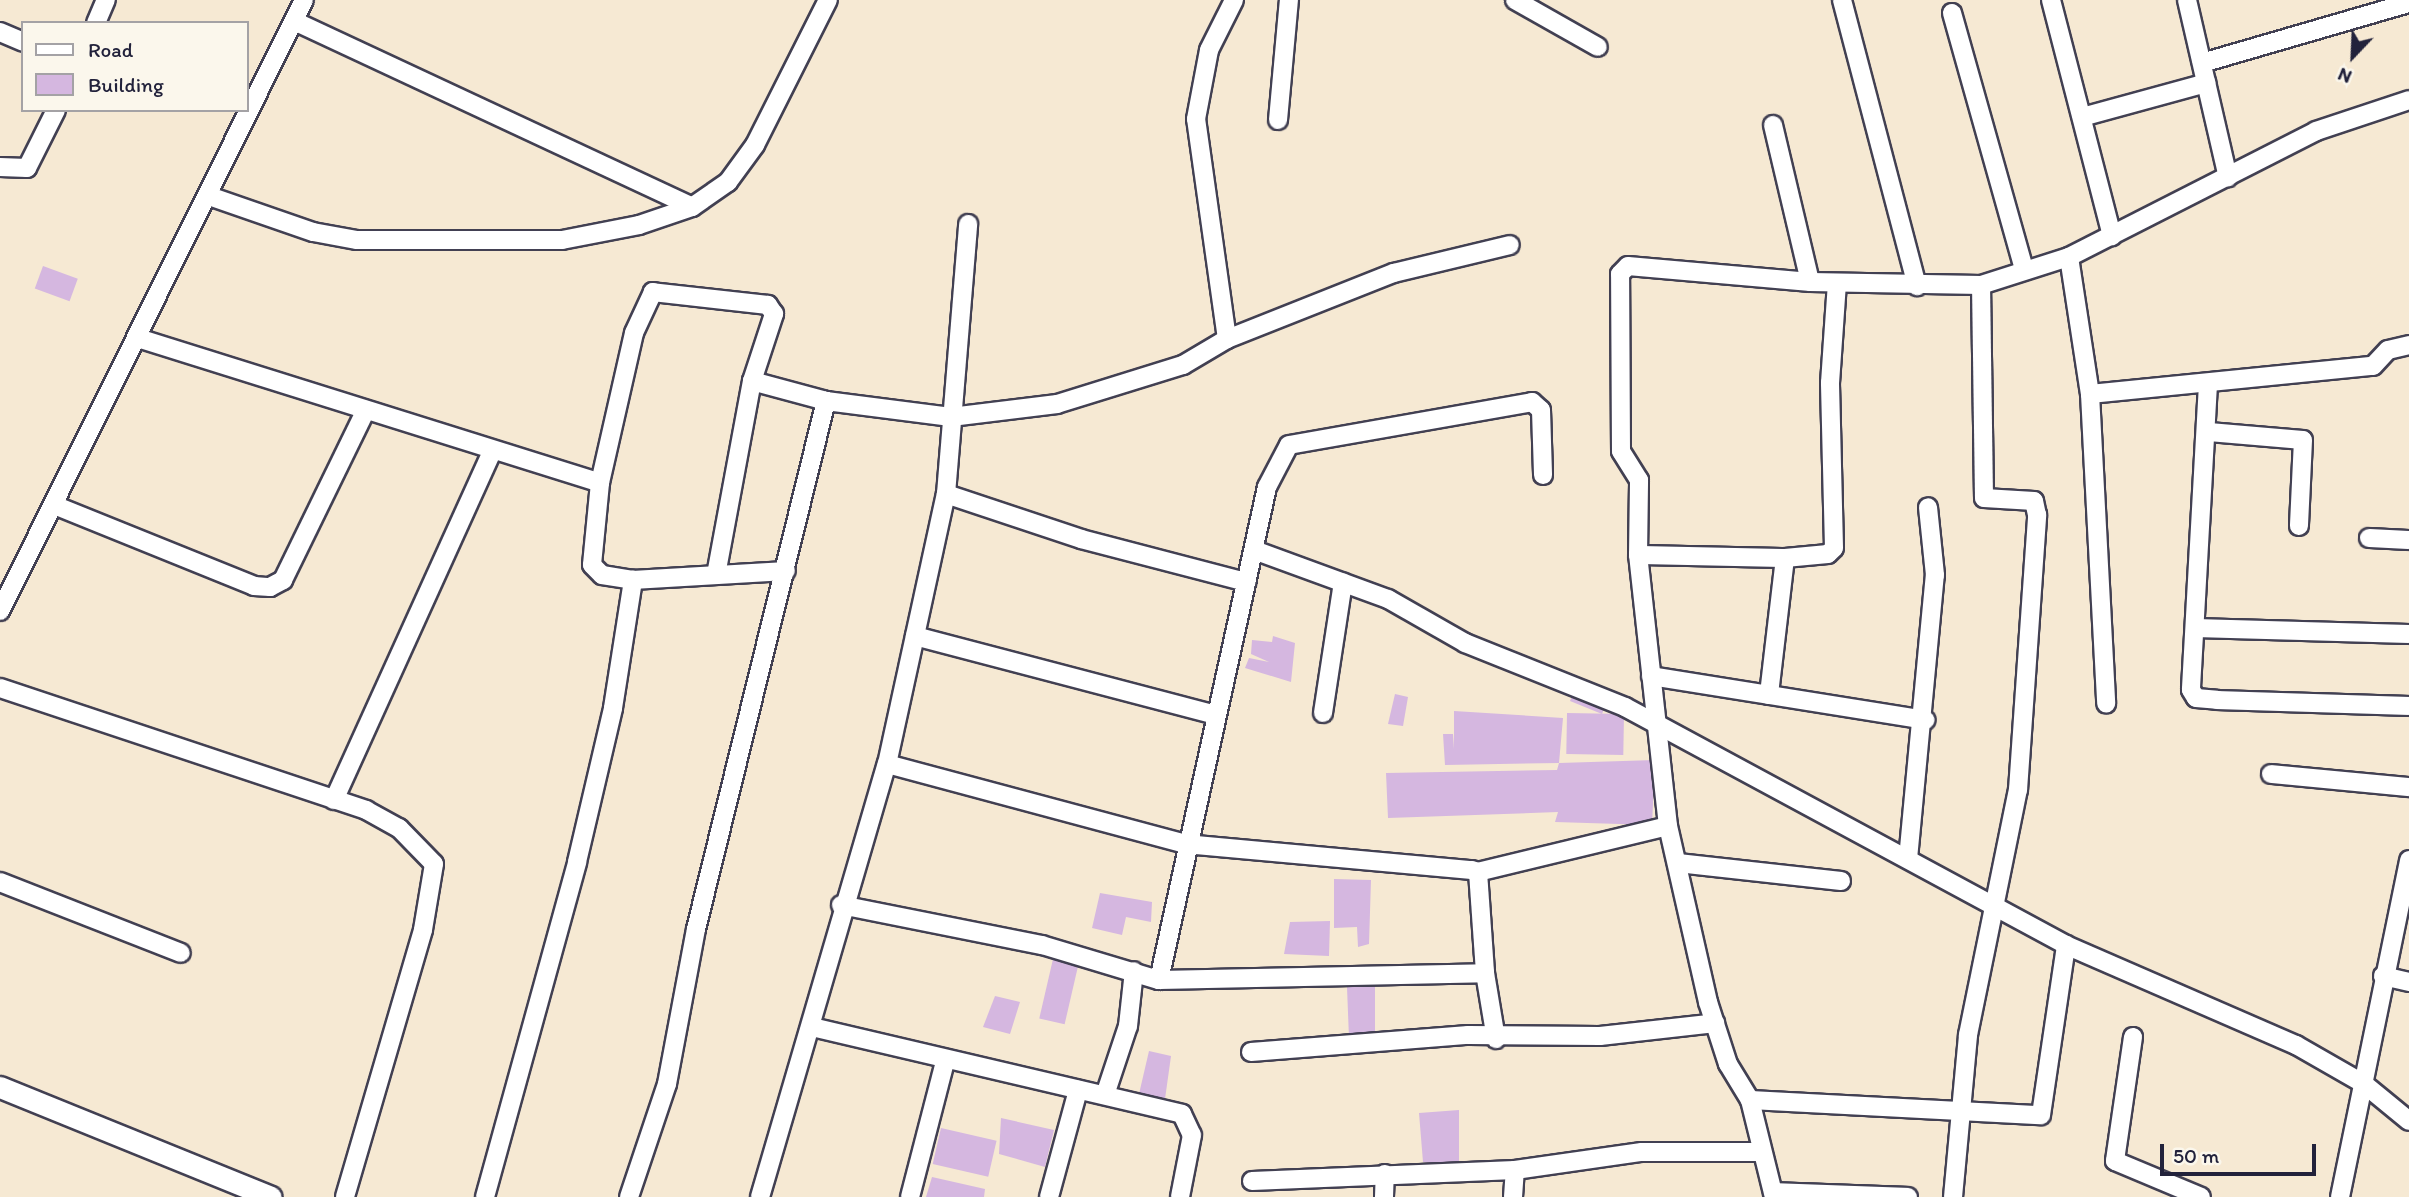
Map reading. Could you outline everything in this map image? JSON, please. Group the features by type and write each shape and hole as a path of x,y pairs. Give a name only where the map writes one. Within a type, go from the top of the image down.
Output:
{"street":[{"path":"97,21 106,0"},
{"path":"0,611 5,588 54,505 304,0"},
{"path":"209,196 313,232 357,240 562,240 692,207 728,182 755,145 828,0"},
{"path":"1227,339 1209,241 1196,119 1209,50 1234,0"},
{"path":"1278,120 1289,0"},
{"path":"1515,0 1598,47"},
{"path":"1842,0 1917,286"},
{"path":"2051,0 2112,236"},
{"path":"2187,0 2228,177"},
{"path":"2202,63 2409,3"},
{"path":"1952,13 2024,270"},
{"path":"294,21 692,207"},
{"path":"0,32 21,40"},
{"path":"2082,117 2206,83"},
{"path":"1908,1197 1774,1195 1759,1152 1750,1100 1728,1064 1715,1023 1668,826 1655,724 1638,555 1639,480 1621,451 1620,274 1628,266 1837,284 1981,285 2069,257 2316,131 2409,100"},
{"path":"0,167 27,168 55,112"},
{"path":"1773,125 1810,282"},
{"path":"760,1197 812,1027 841,905 887,764 946,494 968,224"},
{"path":"752,381 826,401 951,416 1057,404 1182,365 1227,339 1394,273 1510,245"},
{"path":"2069,257 2090,394 2106,704"},
{"path":"1638,555 1785,558 1829,554 1834,548 1830,383 1837,284"},
{"path":"1953,1197 1960,1106 2018,790 2037,503 1984,498 1981,285"},
{"path":"716,575 752,381 771,307 653,292 634,333 600,483 592,565 602,575 632,580 786,571"},
{"path":"138,338 600,483"},
{"path":"2090,394 2373,366 2388,350 2409,345"},
{"path":"2208,384 2209,432 2194,628 2196,698 2409,706"},
{"path":"629,1197 667,1084 696,929 826,401"},
{"path":"1159,980 1185,844 1246,582 1277,461 1289,445 1320,436 1532,402 1541,410 1543,475"},
{"path":"54,505 254,586 270,587 283,580 366,410"},
{"path":"2209,432 2303,440 2299,526"},
{"path":"334,800 492,451"},
{"path":"946,494 1081,539 1246,582"},
{"path":"1908,859 1926,720 1935,575 1928,507"},
{"path":"2369,538 2409,540"},
{"path":"1254,550 1343,583 1655,724 2066,945 2183,992 2364,1084 2409,1121"},
{"path":"1769,695 1785,558"},
{"path":"485,1197 577,862 613,708 632,580"},
{"path":"1323,713 1343,583"},
{"path":"2194,628 2409,634"},
{"path":"915,636 1216,715"},
{"path":"1651,676 1926,720"},
{"path":"0,688 334,800 399,828 429,857 435,880 345,1197"},
{"path":"887,764 1185,844 1478,872 1668,826"},
{"path":"2271,774 2409,787"},
{"path":"2340,1197 2383,976 2405,895 2409,860"},
{"path":"1678,863 1841,881"},
{"path":"1478,872 1485,973 1496,1039"},
{"path":"0,882 181,953"},
{"path":"841,905 1134,971 1159,980 1485,973"},
{"path":"1750,1100 1960,1106 2041,1115 2066,945"},
{"path":"1105,1096 1128,1026 1134,971"},
{"path":"2383,976 2409,982"},
{"path":"1251,1052 1468,1035 1496,1039 1715,1023"},
{"path":"812,1027 945,1062 1171,1110 1189,1121 1192,1135 1180,1197"},
{"path":"2133,1037 2115,1161 2201,1197"},
{"path":"911,1197 945,1062"},
{"path":"0,1087 271,1197"},
{"path":"1049,1197 1077,1090"},
{"path":"1252,1181 1515,1170 1642,1152 1759,1152"},
{"path":"1513,1197 1515,1170"},
{"path":"1384,1197 1385,1174"}],"building":[{"path":"43,266 78,279 70,301 35,289"},
{"path":"1273,636 1295,643 1291,682 1245,668 1249,658 1269,662 1251,654 1252,640 1272,642"},
{"path":"1575,689 1606,704 1602,714 1570,701"},
{"path":"1395,694 1408,697 1403,726 1388,724"},
{"path":"1454,711 1563,718 1559,763 1445,765 1443,734 1453,734 1454,749"},
{"path":"1567,713 1624,714 1623,755 1566,754"},
{"path":"1655,760 1652,825 1555,822 1558,812 1388,818 1386,773 1557,770 1559,763"},
{"path":"1334,879 1371,880 1369,944 1358,947 1357,927 1334,928"},
{"path":"1100,893 1152,902 1151,922 1126,917 1122,935 1092,928"},
{"path":"1330,921 1329,956 1284,954 1290,922"},
{"path":"1053,959 1078,965 1065,1024 1039,1018"},
{"path":"1375,981 1375,1036 1349,1038 1347,987"},
{"path":"995,996 1020,1002 1010,1034 983,1027"},
{"path":"1149,1051 1171,1056 1165,1099 1139,1094"},
{"path":"1459,1110 1459,1167 1423,1162 1419,1113"},
{"path":"1001,1118 1054,1130 1045,1167 999,1154"},
{"path":"941,1128 997,1141 988,1177 933,1164"},
{"path":"932,1177 985,1189 984,1197 926,1197"}]}
